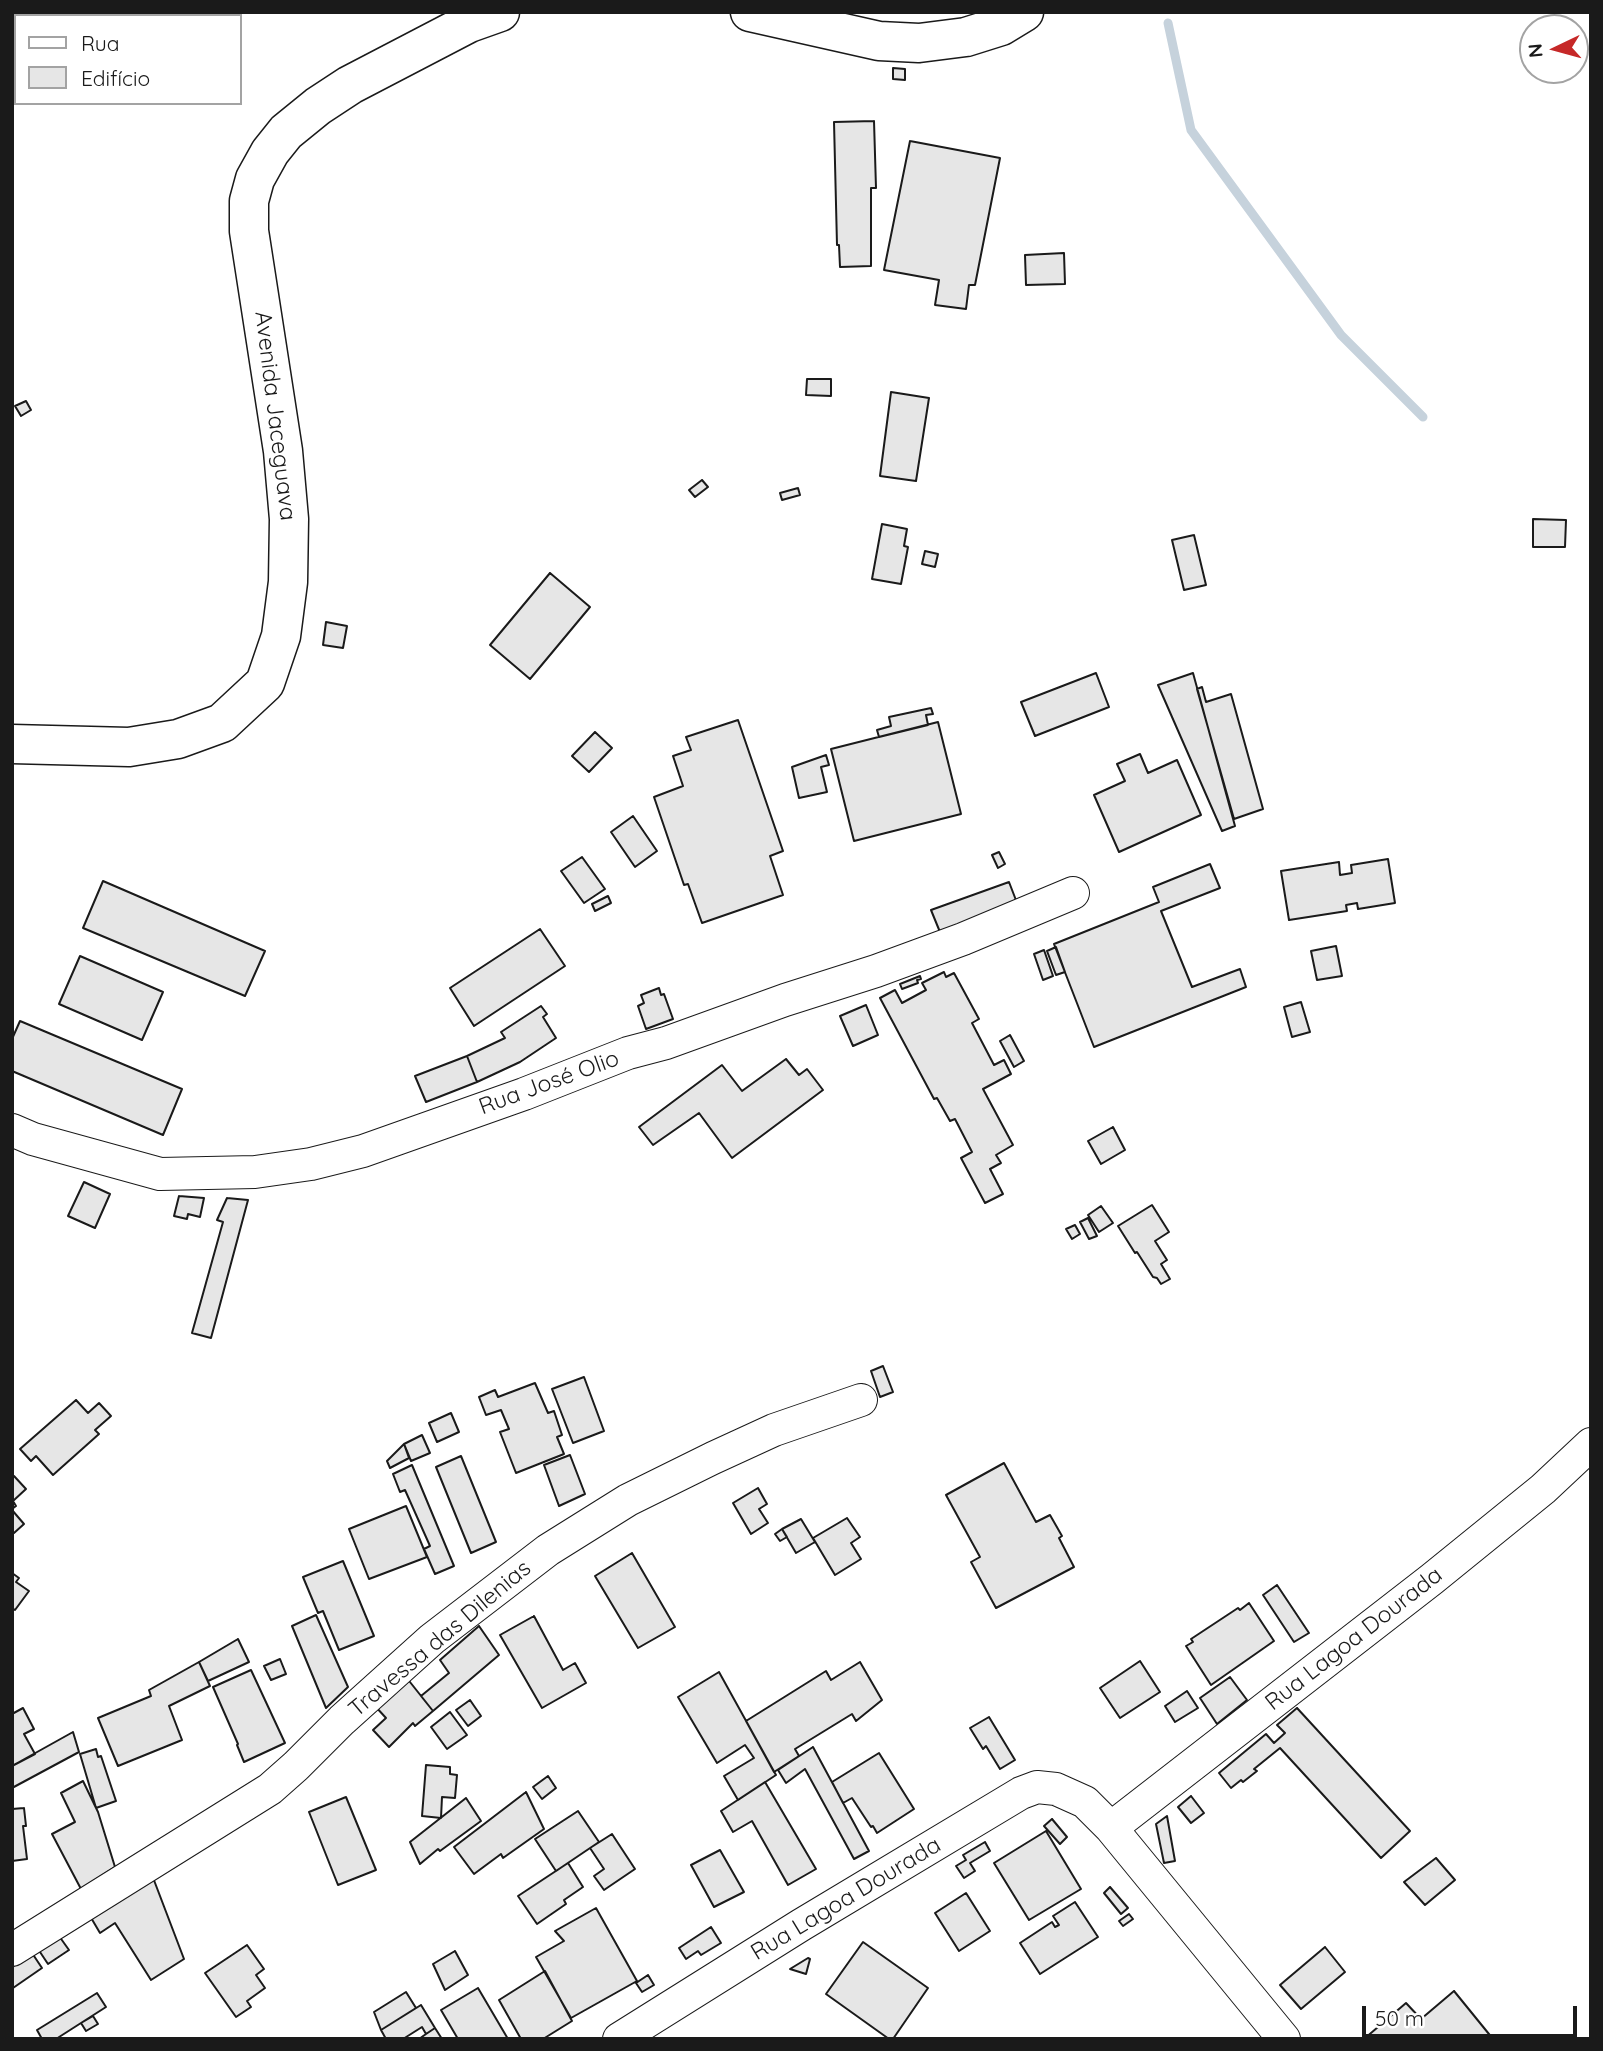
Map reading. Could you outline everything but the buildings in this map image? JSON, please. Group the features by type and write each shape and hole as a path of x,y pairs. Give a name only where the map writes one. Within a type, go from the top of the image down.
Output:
{"main road":[{"name":"Avenida Jaceguava","path":"12,744 129,747 178,739 222,723 265,683 281,636 288,582 289,519 283,451 249,231 249,201 255,179 270,152 286,132 318,106 350,85 468,23 500,12"},
{"path":"750,12 879,41 919,43 966,37 1001,26 1024,12"}],"street":[{"name":"Rua José Olio","path":"12,1130 33,1139 160,1174 255,1172 311,1164 363,1151 524,1094 628,1053 666,1043 889,966 963,939 1073,893"},
{"name":"Travessa das Dilenias","path":"12,1950 270,1789 432,1639 548,1550 628,1500 713,1458 774,1430 861,1400"},
{"name":"Rua Lagoa Dourada","path":"1111,1828 1432,1579 1543,1489 1591,1444"},
{"name":"Rua Lagoa Dourada","path":"619,2039 1021,1793 1037,1787 1056,1789 1085,1802 1111,1828 1283,2039"}],"waterway":[{"path":"1168,23 1191,130 1341,335 1423,417"}]}
